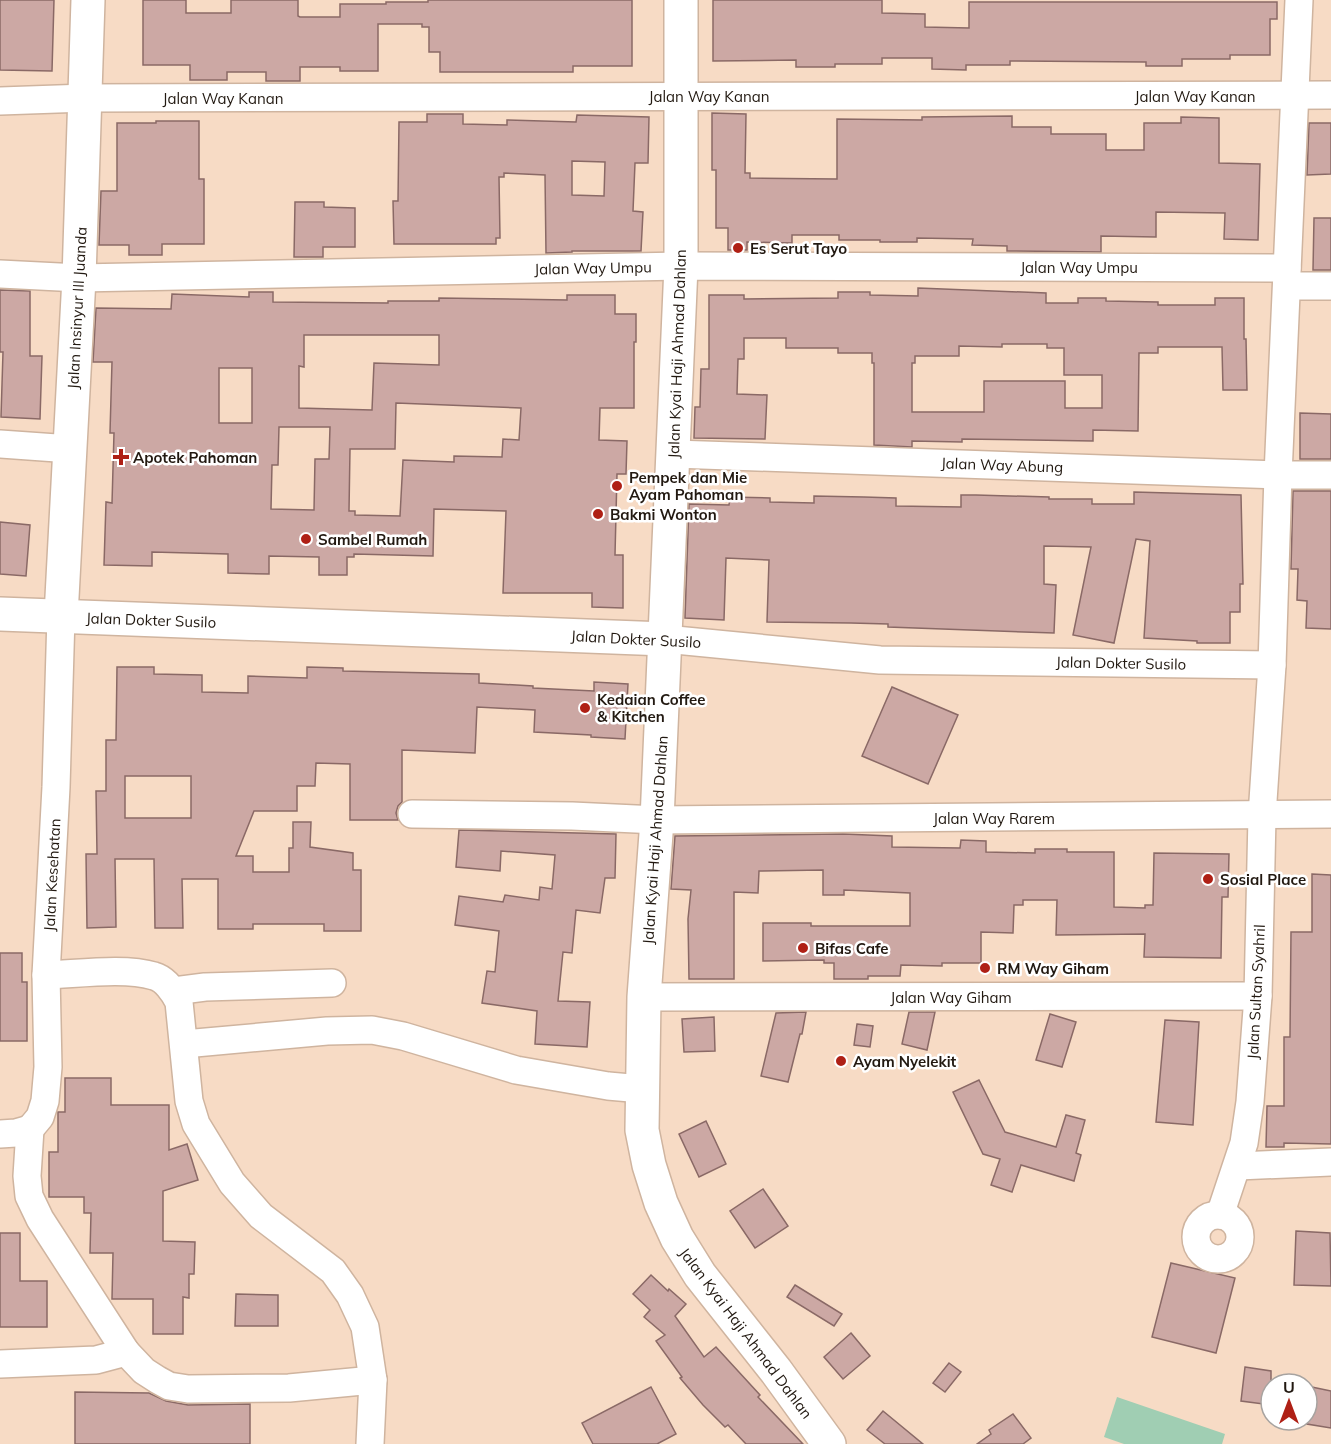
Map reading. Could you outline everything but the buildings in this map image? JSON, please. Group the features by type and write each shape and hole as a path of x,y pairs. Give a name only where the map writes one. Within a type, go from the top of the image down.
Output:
{"main road":[{"name":"Jalan Insinyur III Juanda","path":"61,616 79,278 88,0"},
{"name":"Jalan Kyai Haji Ahmad Dahlan","path":"681,0 681,266 666,639 645,997 642,1130 649,1165 661,1203 677,1239 700,1275 776,1371 829,1444"},
{"name":"Jalan Dokter Susilo","path":"0,614 666,639"}],"street":[{"name":"Jalan Sultan Syahril","path":"1220,1215 1244,1143 1250,1102 1258,996 1262,816 1272,665 1299,0"},
{"name":"Jalan Way Kanan","path":"0,101 86,98 1331,95"},
{"name":"Jalan Way Umpu","path":"0,274 79,278 681,266 1287,277 1331,286"},
{"path":"0,444 71,449"},
{"name":"Jalan Way Abung","path":"674,454 1331,475"},
{"name":"Jalan Kesehatan","path":"30,1129 40,1117 46,1094 48,1067 46,975 56,787 61,616"},
{"name":"Jalan Dokter Susilo","path":"666,639 880,660 1272,665"},
{"name":"Jalan Way Rarem","path":"412,814 657,820 1331,814"},
{"path":"46,975 129,972 156,976 174,992 179,1002 189,1101 196,1124 232,1183 261,1216 333,1271 350,1295 365,1327 373,1380 370,1444"},
{"path":"174,992 205,987 332,983"},
{"name":"Jalan Way Giham","path":"645,997 1258,996"},
{"path":"184,1044 327,1030 372,1030 396,1034 516,1070 608,1086 642,1089"},
{"path":"0,1134 30,1129 27,1176 29,1196 40,1220 126,1352 144,1371 170,1386 188,1389 289,1388 373,1380"},
{"path":"1238,1166 1331,1162"},
{"path":"0,1364 96,1360 126,1352"}],"green space":[{"path":"1117,1397 1225,1434 1222,1444 1124,1444 1104,1437"}],"place":[{"name":"Es Serut Tayo","path":"738,248"},
{"name":"Apotek Pahoman","path":"121,457"},
{"name":"Pempek dan Mie Ayam Pahoman","path":"617,486"},
{"name":"Bakmi Wonton","path":"598,514"},
{"name":"Sambel Rumah","path":"306,539"},
{"name":"Kedaian Coffee & Kitchen","path":"585,708"},
{"name":"Sosial Place","path":"1208,879"},
{"name":"Bifas Cafe","path":"803,948"},
{"name":"RM Way Giham","path":"985,968"},
{"name":"Ayam Nyelekit","path":"841,1061"}]}
